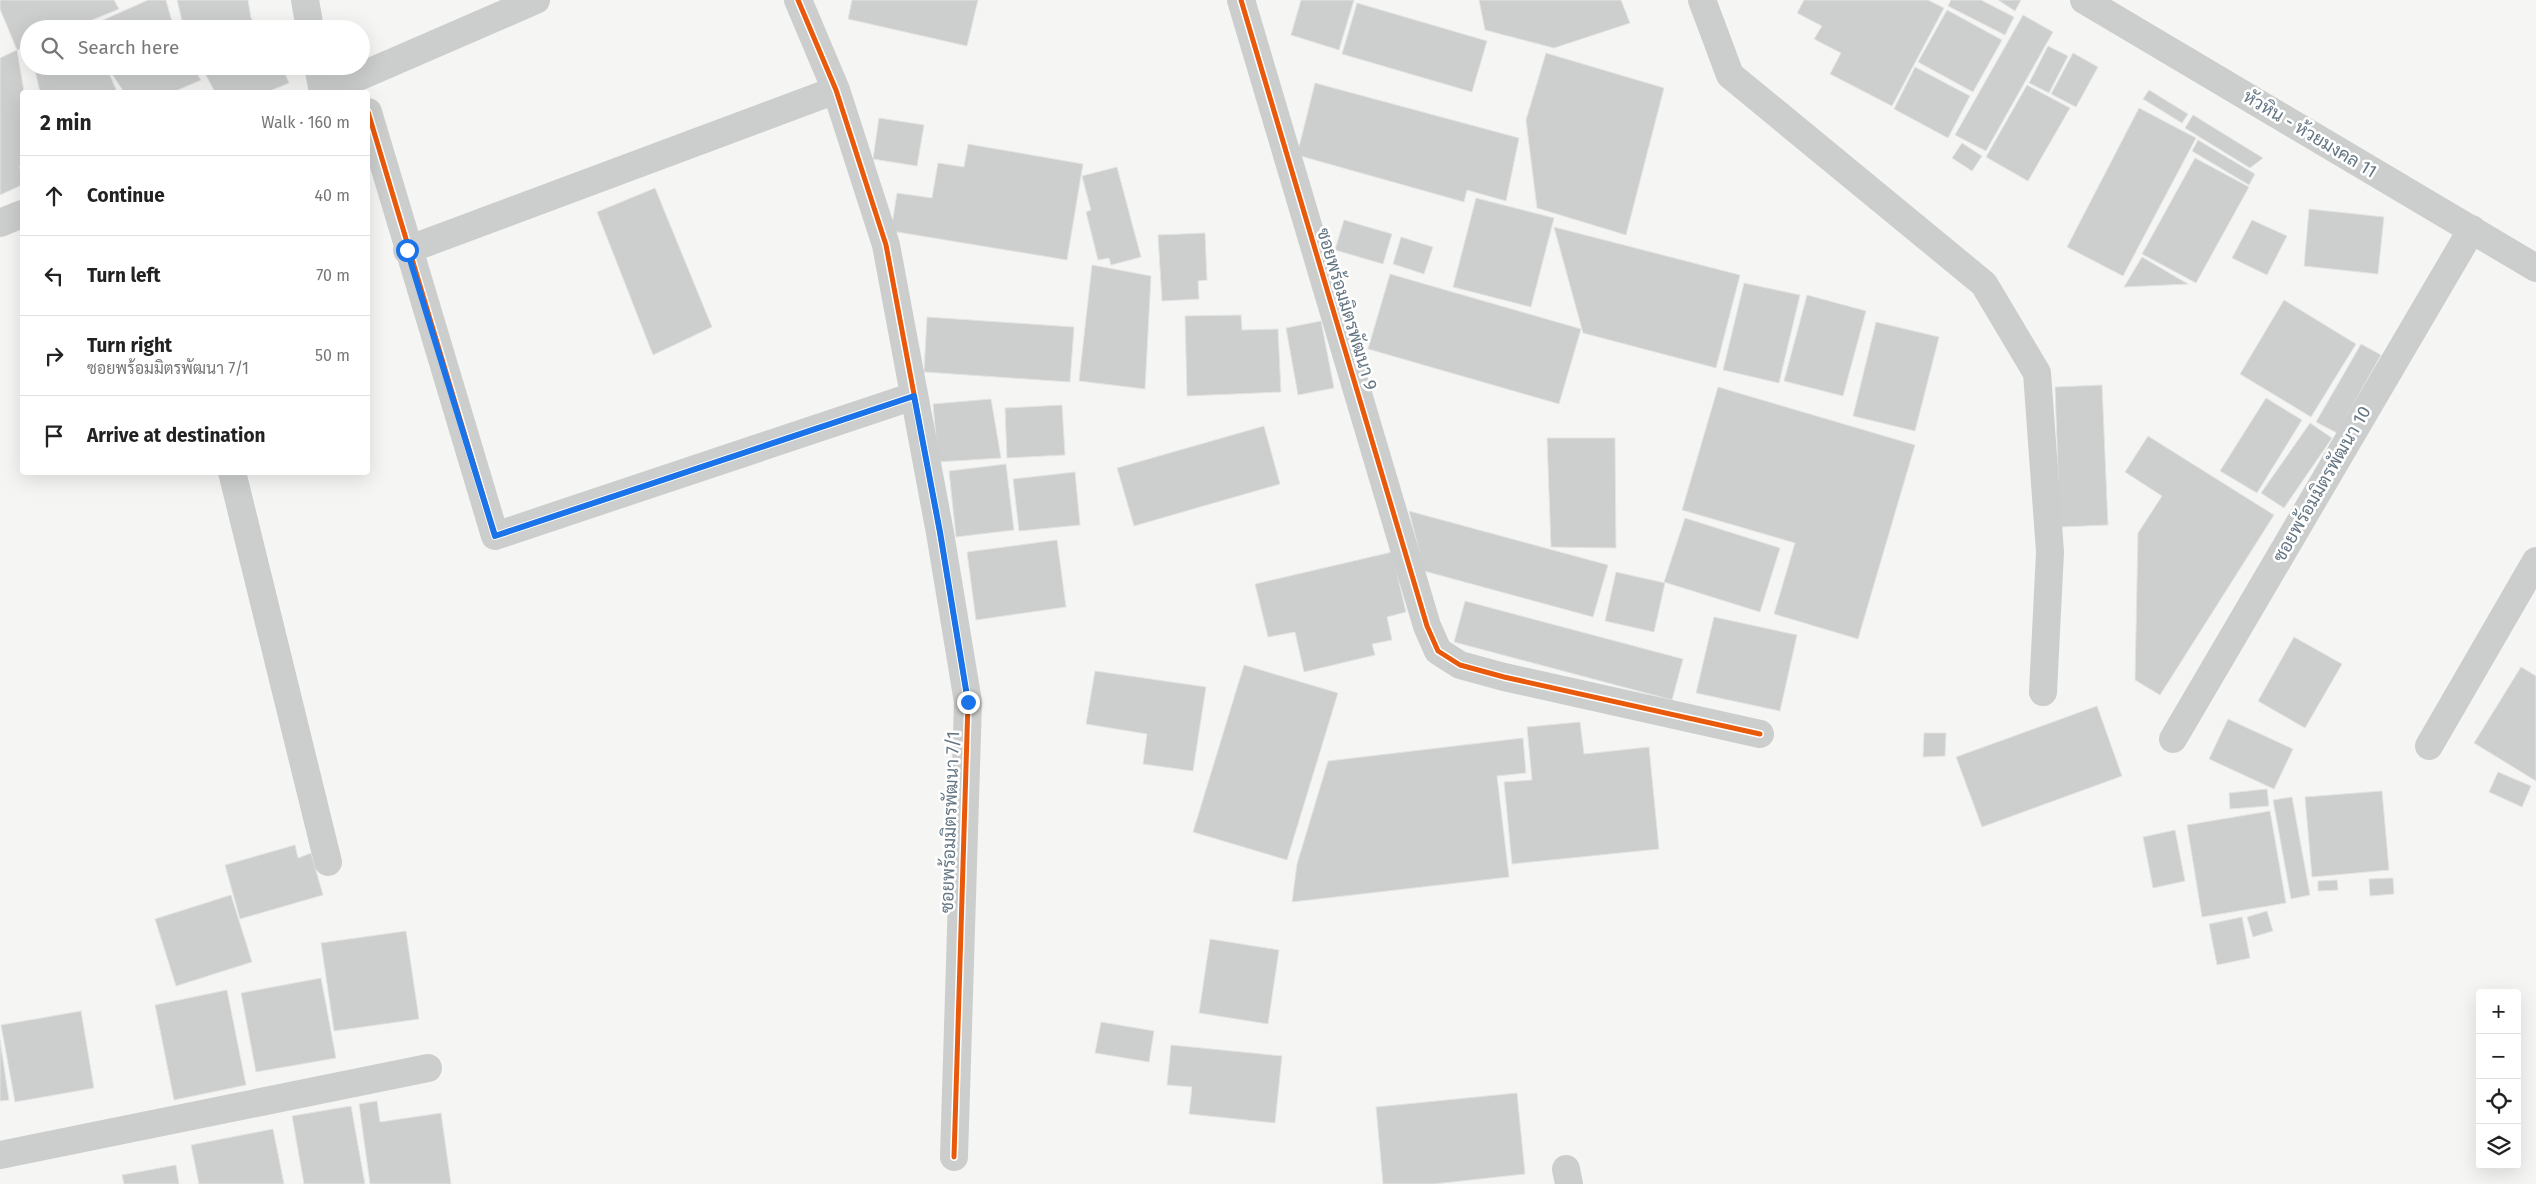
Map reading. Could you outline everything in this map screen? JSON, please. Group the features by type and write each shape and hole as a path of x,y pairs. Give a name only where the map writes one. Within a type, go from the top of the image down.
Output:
{"street":[{"path":"305,0 308,20"},
{"path":"334,90 360,85 536,0"},
{"name":"ซอยพร้อมมิตรพัฒนา 7/1","path":"798,0 836,90 886,245 940,532 968,702 954,1157"},
{"name":"ซอยพร้อมมิตรพัฒนา 9","path":"1241,0 1427,626 1438,651 1460,665 1504,678 1760,734"},
{"path":"1702,0 1730,75 1984,284 2037,372 2050,552 2043,692"},
{"name":"หัวหิน - ห้วยมงคล 11","path":"2084,0 2536,268"},
{"path":"320,75 323,90"},
{"path":"407,250 836,90"},
{"path":"370,119 407,250 495,536 914,396"},
{"path":"0,223 20,215"},
{"name":"ซอยพร้อมมิตรพัฒนา 10","path":"2172,739 2472,229"},
{"path":"233,475 328,862"},
{"path":"2429,746 2536,561"},
{"path":"0,1155 428,1068"}],"building":[{"path":"0,0 114,0 119,9 92,20 20,20 20,49 17,50 0,9"},
{"path":"148,0 166,0 172,20 103,20"},
{"path":"177,0 248,0 252,20 182,20"},
{"path":"852,0 978,0 967,46 848,19"},
{"path":"1301,0 1354,0 1339,50 1291,35"},
{"path":"1479,0 1621,0 1630,23 1554,48 1485,30"},
{"path":"1804,0 1928,0 1944,8 1892,106 1830,74 1841,53 1814,39 1822,26 1797,13"},
{"path":"1951,0 1981,0 2014,17 2005,35 1948,6"},
{"path":"1998,0 2021,0 2015,11"},
{"path":"1357,3 1487,41 1472,92 1342,54"},
{"path":"1947,10 2002,40 1973,92 1918,62"},
{"path":"2023,15 2053,32 1986,151 1955,135"},
{"path":"2048,46 2068,56 2049,93 2029,83"},
{"path":"17,50 24,90 20,90 20,186 0,195 0,58"},
{"path":"1546,53 1664,88 1626,235 1537,208 1526,120"},
{"path":"2073,53 2098,67 2076,107 2051,94"},
{"path":"1915,67 1970,96 1948,138 1894,109"},
{"path":"36,75 110,75 116,90 40,90"},
{"path":"113,75 198,75 201,80 178,90 123,90"},
{"path":"206,75 286,75 289,83 272,90 214,90"},
{"path":"1315,83 1519,138 1506,201 1467,190 1464,202 1297,155"},
{"path":"2027,85 2070,108 2028,181 1986,157"},
{"path":"2149,90 2188,114 2182,123 2143,99"},
{"path":"2139,108 2196,138 2123,276 2067,247"},
{"path":"2193,115 2263,158 2250,168 2185,128"},
{"path":"879,118 924,125 917,166 873,159"},
{"path":"2198,140 2255,174 2249,185 2192,151"},
{"path":"1962,143 1982,156 1972,171 1952,158"},
{"path":"968,144 1083,164 1067,260 891,231 897,193 932,198 938,163 964,167"},
{"path":"2195,158 2249,187 2196,283 2142,254"},
{"path":"1117,167 1141,257 1111,265 1109,258 1098,260 1086,212 1091,210 1082,176"},
{"path":"655,188 712,327 653,355 597,212"},
{"path":"1476,198 1554,218 1531,307 1453,287"},
{"path":"2309,209 2384,217 2378,274 2304,266"},
{"path":"1344,220 1392,234 1383,264 1335,250"},
{"path":"2252,220 2287,236 2267,275 2232,258"},
{"path":"1554,227 1740,275 1716,368 1583,333"},
{"path":"1205,233 1207,280 1198,281 1199,299 1162,301 1158,235"},
{"path":"1401,237 1433,247 1424,274 1393,264"},
{"path":"2142,257 2188,284 2124,287"},
{"path":"1092,265 1151,276 1145,389 1079,381"},
{"path":"1390,274 1581,329 1559,404 1368,349"},
{"path":"1744,283 1800,295 1779,383 1723,370"},
{"path":"1807,295 1866,311 1843,396 1784,381"},
{"path":"2284,300 2356,344 2311,417 2240,374"},
{"path":"1241,315 1242,330 1278,329 1281,392 1187,396 1185,316"},
{"path":"927,317 1074,327 1070,382 924,372"},
{"path":"1321,321 1334,388 1298,395 1286,328"},
{"path":"1876,322 1939,337 1915,431 1853,416"},
{"path":"2361,344 2381,355 2337,433 2316,422"},
{"path":"2102,385 2108,525 2060,527 2055,387"},
{"path":"1718,387 1915,445 1858,639 1774,614 1795,543 1682,510"},
{"path":"2266,398 2302,420 2257,493 2220,471"},
{"path":"991,399 1001,458 938,462 933,404"},
{"path":"1062,405 1065,455 1007,458 1005,408"},
{"path":"2310,423 2332,438 2284,508 2261,493"},
{"path":"1264,426 1280,484 1134,526 1117,468"},
{"path":"2148,436 2274,515 2160,695 2135,680 2138,533 2162,496 2125,472"},
{"path":"1547,438 1615,438 1616,548 1551,547"},
{"path":"1006,464 1014,530 956,537 949,471"},
{"path":"1075,472 1080,525 1019,531 1013,479"},
{"path":"1409,511 1608,565 1593,617 1424,571"},
{"path":"1685,518 1780,548 1760,612 1664,582"},
{"path":"1057,540 1066,607 976,620 967,552"},
{"path":"1392,552 1406,612 1387,617 1392,640 1372,644 1375,655 1304,672 1295,632 1268,637 1255,584"},
{"path":"1616,572 1665,583 1654,632 1605,621"},
{"path":"1465,601 1683,659 1672,700 1454,642"},
{"path":"1714,617 1797,635 1780,711 1696,693"},
{"path":"2294,637 2342,664 2305,728 2258,701"},
{"path":"1244,665 1338,693 1287,860 1193,832"},
{"path":"2521,667 2536,676 2536,781 2474,743"},
{"path":"1095,671 1206,687 1193,771 1143,764 1147,734 1086,724"},
{"path":"2097,706 2122,776 1982,827 1956,757"},
{"path":"2228,719 2293,749 2274,789 2209,759"},
{"path":"1580,722 1584,754 1649,747 1659,849 1512,864 1504,782 1532,780 1527,727"},
{"path":"1924,733 1946,733 1945,756 1923,757"},
{"path":"1523,738 1526,773 1497,776 1509,877 1292,902 1297,864 1328,761"},
{"path":"2498,772 2531,786 2522,807 2489,792"},
{"path":"2267,789 2269,806 2230,809 2229,793"},
{"path":"2382,791 2389,870 2312,877 2305,797"},
{"path":"2292,797 2310,895 2291,899 2273,800"},
{"path":"2270,811 2286,903 2202,917 2187,825"},
{"path":"2175,830 2185,881 2153,888 2143,837"},
{"path":"295,845 298,858 311,853 323,895 240,919 225,865"},
{"path":"2393,878 2394,894 2370,896 2369,879"},
{"path":"2337,880 2338,890 2318,891 2318,881"},
{"path":"231,895 252,962 176,986 155,919"},
{"path":"2267,911 2273,931 2253,937 2247,917"},
{"path":"2242,917 2250,958 2217,965 2209,924"},
{"path":"406,931 419,1019 334,1031 321,943"},
{"path":"1210,939 1279,950 1268,1024 1199,1013"},
{"path":"321,978 336,1058 256,1072 241,993"},
{"path":"227,990 246,1085 174,1100 155,1005"},
{"path":"81,1011 94,1088 15,1102 1,1025"},
{"path":"1101,1022 1154,1031 1149,1062 1095,1053"},
{"path":"0,1040 9,1100 0,1101"},
{"path":"1171,1045 1282,1056 1275,1123 1189,1114 1192,1087 1167,1085"},
{"path":"1517,1093 1525,1174 1434,1184 1383,1184 1376,1107"},
{"path":"377,1101 380,1122 441,1113 451,1184 370,1184 359,1104"},
{"path":"351,1106 365,1184 304,1184 292,1116"},
{"path":"273,1129 284,1184 199,1184 191,1145"},
{"path":"176,1165 179,1184 124,1184 122,1175"}],"cycle path":[{"path":"798,0 836,90 886,245 940,533 968,702 954,1157"},
{"path":"1241,0 1427,626 1438,651 1460,665 1504,677 1760,734"},
{"path":"370,119 495,536 914,396"}],"route":[{"path":"407,250 495,536 914,396 940,532 968,702"}]}
